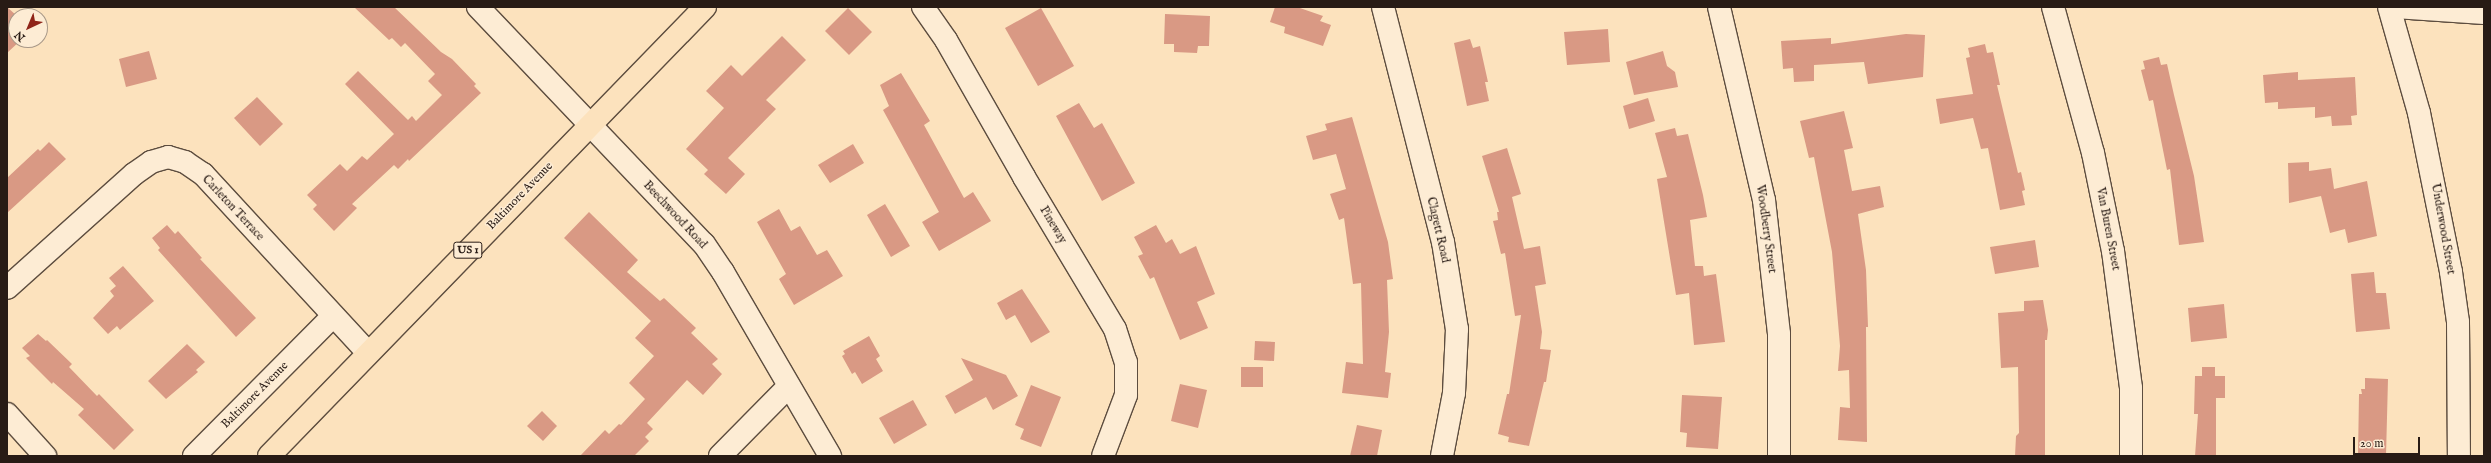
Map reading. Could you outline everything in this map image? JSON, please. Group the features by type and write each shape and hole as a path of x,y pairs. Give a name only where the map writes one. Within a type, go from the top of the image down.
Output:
{"main road":[{"name":"Baltimore Avenue","path":"269,456 705,7"}],"street":[{"name":"Beechwood Road","path":"478,7 704,244 723,272 830,456"},
{"name":"Pineway","path":"923,7 946,40 1024,178 1115,329 1126,362 1126,395 1103,456"},
{"name":"Clagett Road","path":"1383,7 1443,242 1457,329 1454,393 1442,456"},
{"name":"Woodberry Street","path":"1719,7 1764,200 1779,334 1779,456"},
{"name":"Van Buren Street","path":"2053,7 2093,153 2113,251 2130,381 2131,456"},
{"name":"Underwood Street","path":"2390,7 2419,113 2451,272 2458,322 2459,456"},
{"path":"2395,7 2484,14"},
{"name":"Carleton Terrace","path":"7,288 134,174 151,162 168,157 185,162 204,174 368,353"},
{"name":"Baltimore Avenue","path":"194,456 334,316"},
{"path":"720,456 789,386"},
{"path":"7,414 45,456"}],"building":[{"path":"7,7 8,48 12,48 7,53"},
{"path":"354,7 394,7 441,52 452,59 476,84 474,86 481,93 409,161 408,159 398,169 394,165 352,204 357,208 334,231 313,209 317,205 307,195 340,164 347,171 362,156 367,160 394,134 345,84 358,71 408,120 412,116 416,121 442,95 428,81 435,74 405,43 401,47 392,38 389,40"},
{"path":"1275,7 1297,7 1323,16 1320,21 1331,25 1323,46 1284,33 1285,27 1270,22"},
{"path":"848,8 872,32 849,55 825,31"},
{"path":"1041,8 1074,66 1038,86 1005,28"},
{"path":"1165,14 1210,16 1209,46 1198,46 1197,53 1174,52 1174,44 1164,44"},
{"path":"1608,29 1610,62 1567,65 1564,32"},
{"path":"1906,34 1925,35 1923,77 1868,84 1864,62 1814,65 1814,81 1794,82 1793,68 1783,69 1781,41 1831,38 1831,44"},
{"path":"782,36 806,60 766,100 776,109 728,158 745,174 726,194 704,174 708,170 686,149 724,108 706,91 731,65 742,76"},
{"path":"1470,39 1473,48 1480,46 1488,82 1485,82 1489,101 1467,106 1454,43"},
{"path":"1985,44 1987,53 1993,52 2000,85 1997,85 2018,173 2021,172 2025,190 2022,191 2025,205 2000,210 1988,148 1981,149 1973,118 1940,124 1936,99 1973,94 1966,58 1970,57 1968,48"},
{"path":"149,51 157,79 126,87 119,59"},
{"path":"1663,51 1667,66 1675,72 1678,87 1634,95 1626,62"},
{"path":"2159,57 2161,65 2167,64 2194,176 2204,242 2179,245 2170,169 2167,170 2153,100 2149,101 2141,70 2145,69 2143,61"},
{"path":"2298,72 2298,80 2355,77 2357,115 2351,116 2352,125 2332,126 2331,116 2315,118 2315,107 2278,109 2278,102 2265,103 2263,75"},
{"path":"901,73 930,121 924,125 964,198 973,192 991,221 939,251 922,222 939,212 883,110 889,106 880,85"},
{"path":"257,97 283,124 260,146 234,118"},
{"path":"1648,98 1655,121 1629,129 1623,106"},
{"path":"1079,103 1094,128 1102,123 1135,183 1102,201 1056,116"},
{"path":"1844,111 1853,148 1844,150 1852,191 1880,186 1884,207 1858,214 1866,270 1868,327 1866,327 1867,442 1838,440 1840,407 1850,408 1849,370 1838,371 1840,346 1832,252 1814,157 1809,158 1800,121"},
{"path":"1352,117 1388,242 1393,279 1387,280 1389,332 1385,372 1391,373 1388,398 1342,393 1346,362 1363,364 1361,283 1353,284 1344,218 1339,220 1330,194 1346,189 1336,154 1313,160 1306,136 1327,130 1325,124"},
{"path":"1675,128 1677,136 1688,134 1703,195 1707,217 1690,220 1695,266 1703,266 1704,276 1716,274 1725,342 1694,345 1689,293 1676,295 1657,179 1667,177 1655,133"},
{"path":"49,142 66,159 7,213 7,178 38,149 40,151"},
{"path":"853,144 864,163 830,183 818,165"},
{"path":"1507,148 1521,194 1512,197 1524,249 1540,246 1546,284 1535,286 1542,332 1540,349 1551,350 1546,382 1544,382 1529,446 1508,442 1509,437 1498,434 1507,394 1509,394 1521,315 1515,316 1505,253 1501,254 1493,221 1498,220 1497,212 1499,212 1482,156"},
{"path":"2309,162 2309,171 2331,168 2334,189 2367,181 2377,236 2348,243 2345,229 2330,233 2321,196 2289,203 2288,163"},
{"path":"885,204 910,246 891,257 867,215"},
{"path":"779,209 791,231 800,226 817,255 827,250 843,276 794,305 779,279 786,274 757,222"},
{"path":"589,212 638,260 627,272 660,301 664,298 696,328 691,333 718,359 712,364 722,374 703,395 687,380 647,423 653,429 645,437 649,441 634,456 580,456 605,430 609,434 619,424 621,425 645,399 629,383 654,356 635,338 651,321 564,238"},
{"path":"167,225 175,234 178,231 202,258 200,259 256,318 236,337 158,250 160,248 152,238"},
{"path":"1156,225 1166,243 1172,239 1180,254 1196,246 1215,294 1197,302 1208,328 1180,340 1154,277 1150,279 1138,256 1143,254 1134,237"},
{"path":"2035,240 2039,267 1995,274 1990,247"},
{"path":"123,266 154,301 120,330 117,326 108,334 93,318 114,296 110,291 116,286 109,278"},
{"path":"2374,272 2376,293 2386,293 2390,329 2356,332 2351,274"},
{"path":"1022,289 1050,332 1031,343 1015,315 1006,320 997,303"},
{"path":"2043,300 2048,330 2047,340 2045,340 2045,456 2015,456 2016,436 2019,433 2018,367 2001,368 1998,313 2024,311 2024,301"},
{"path":"2224,304 2227,338 2191,342 2188,308"},
{"path":"38,334 46,341 47,340 72,364 69,367 97,396 99,394 134,430 114,450 78,415 84,409 53,382 52,384 26,358 30,356 22,348"},
{"path":"869,336 880,356 876,359 883,371 862,384 855,372 852,374 842,356 845,354 843,351"},
{"path":"1255,341 1275,342 1274,361 1254,360"},
{"path":"187,344 205,362 196,370 198,372 166,399 148,381"},
{"path":"961,358 1006,375 1018,396 993,410 986,397 955,414 945,396 973,380"},
{"path":"1241,367 1263,367 1263,387 1241,387"},
{"path":"2202,367 2215,367 2215,376 2225,376 2225,398 2216,398 2216,456 2195,456 2198,414 2194,414 2195,376 2202,376"},
{"path":"2365,378 2388,379 2386,456 2358,456 2359,394 2362,394 2361,389 2365,389"},
{"path":"1180,384 1207,390 1198,428 1171,421"},
{"path":"1031,385 1061,397 1041,447 1020,439 1024,429 1015,425"},
{"path":"1682,395 1722,397 1718,449 1686,447 1687,433 1680,432"},
{"path":"913,400 927,425 894,444 879,418"},
{"path":"542,411 557,426 543,441 527,426"},
{"path":"1357,425 1382,430 1377,456 1350,456"}]}
